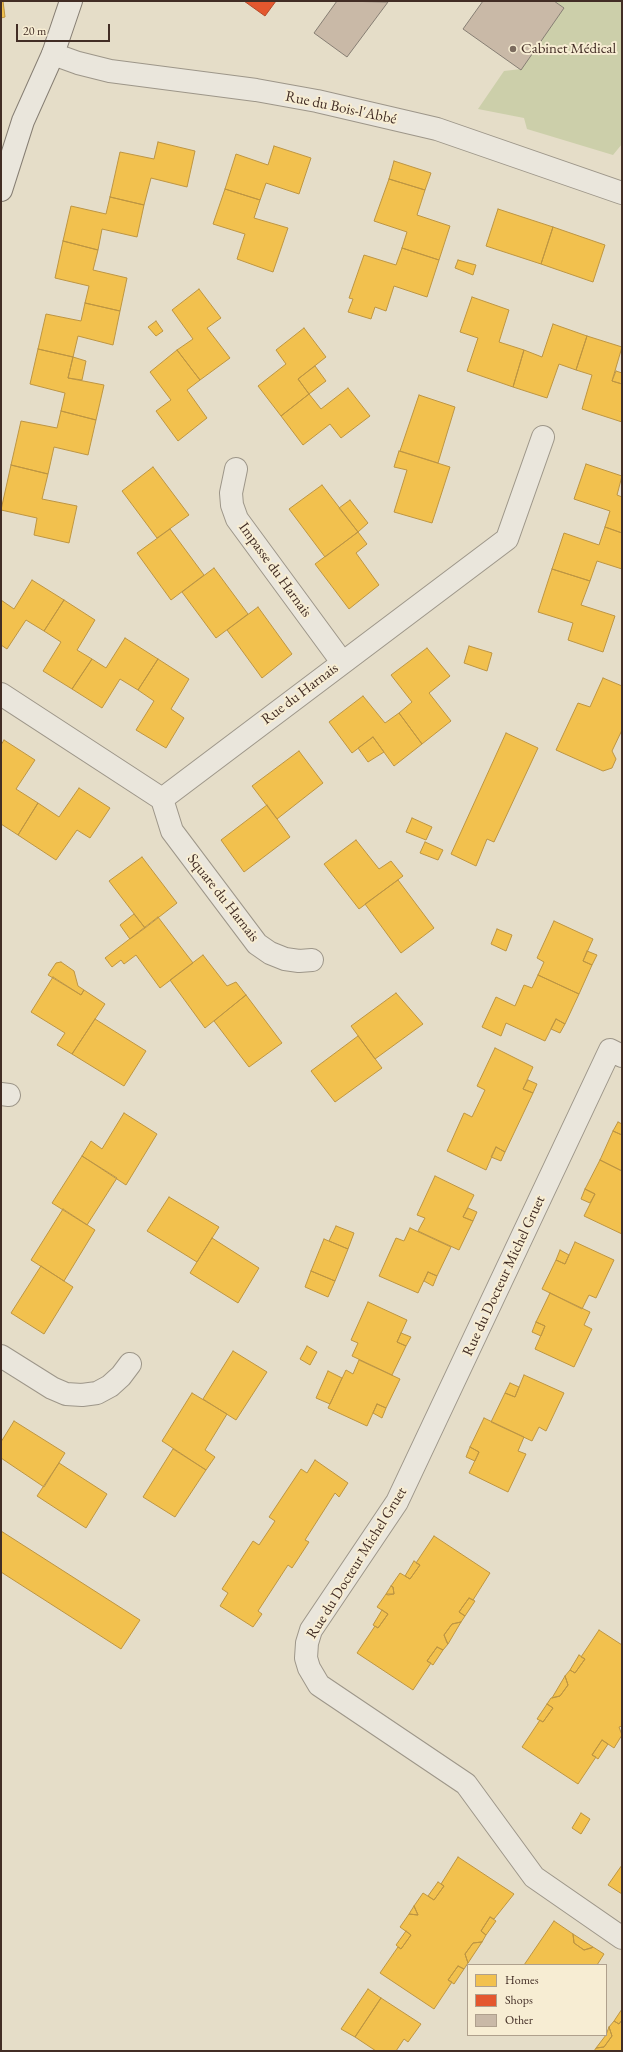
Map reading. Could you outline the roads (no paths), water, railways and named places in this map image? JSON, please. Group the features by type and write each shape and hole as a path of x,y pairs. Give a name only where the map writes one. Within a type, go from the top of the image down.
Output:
{"street":[{"path":"1,190 22,122 53,54 71,1"},
{"name":"Rue du Bois-l'Abbé","path":"53,54 78,63 110,71 271,93 317,101 437,129 622,193"},
{"name":"Rue du Harnais","path":"162,799 507,539 543,437"},
{"name":"Impasse du Harnais","path":"236,469 231,492 232,505 237,519 342,662"},
{"path":"1,694 162,799"},
{"name":"Square du Harnais","path":"162,799 172,831 257,944 270,953 285,959 299,961 312,960"},
{"name":"Rue du Docteur Michel Gruet","path":"622,1056 610,1050 397,1502 311,1630 307,1644 306,1658 308,1668 319,1685 466,1784 534,1877 622,1938"},
{"path":"1,1356 52,1388 66,1394 82,1395 97,1393 110,1386 121,1376 130,1364"}],"place":[{"name":"Cabinet Médical","path":"513,49"}]}
